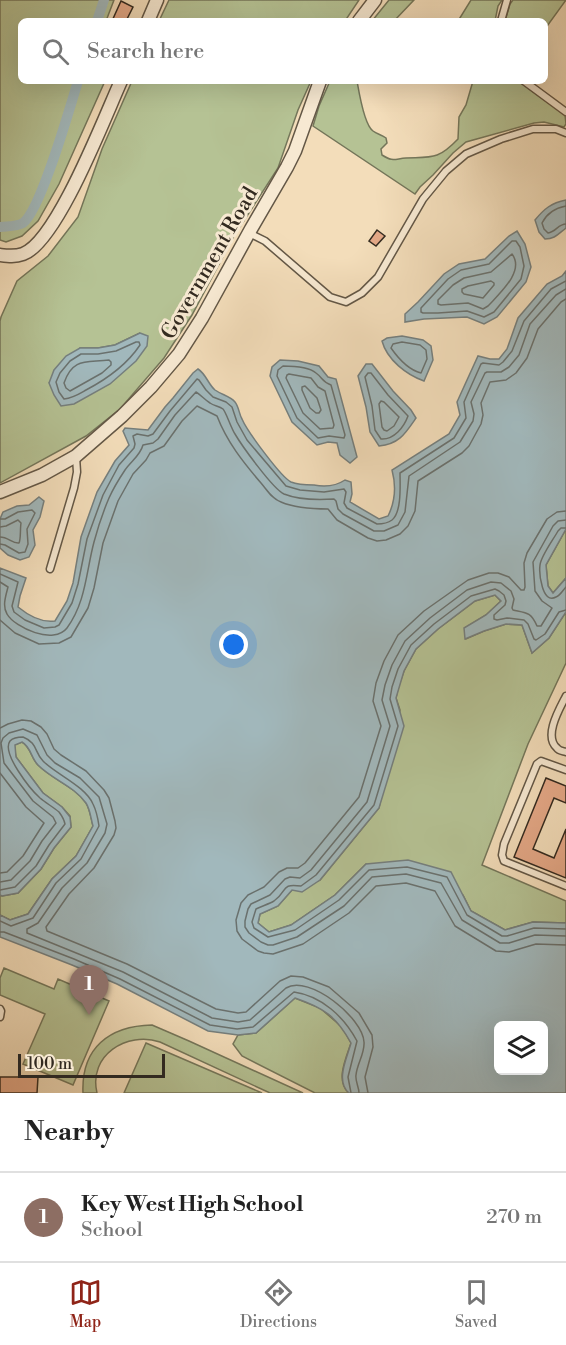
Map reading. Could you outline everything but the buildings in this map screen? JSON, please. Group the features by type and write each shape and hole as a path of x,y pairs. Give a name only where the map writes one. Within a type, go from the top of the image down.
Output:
{"street":[{"path":"149,18 157,0"},
{"path":"361,18 375,0"},
{"path":"0,255 24,254 46,234 58,216 84,164 120,84"},
{"name":"Government Road","path":"0,492 42,475 76,456 144,394 178,354 202,318 287,167 319,84"}],"lane":[{"path":"502,18 507,0"},
{"path":"528,84 566,112"},
{"path":"249,233 266,241 330,297 346,302 362,293 378,277 423,199 446,171 466,154 501,139 533,129 556,129 566,133"},
{"path":"50,569 74,489 77,472 76,456"},
{"path":"566,696 552,730 553,742 557,748 566,752"},
{"path":"566,770 549,762 541,761 537,764 504,844 502,855 504,861 566,886"},
{"path":"0,1009 0,1017"}],"green space":[{"path":"0,0 114,0 107,18 18,18 18,84 104,84 59,184 38,221 22,236 6,242 0,240"},
{"path":"169,0 359,0 347,18 160,18"},
{"path":"389,0 414,0 397,18 374,18"},
{"path":"471,0 502,0 496,18 460,18"},
{"path":"513,0 566,0 548,25 548,18 506,18"},
{"path":"131,84 310,84 278,168 234,236 192,315 164,358 120,409 86,436 0,483 1,317 17,281 48,256 78,217 102,149","holes":["140,333 49,383 80,348 115,345"]},
{"path":"329,84 358,84 367,122 373,131 386,138 387,143 381,149 382,155 391,159 434,156 451,146 458,139 459,117 466,105 472,84 522,84 565,115 566,124 564,127 544,122 534,123 466,142 415,194 313,126"},
{"path":"566,529 566,578 553,593 548,586 546,565"},
{"path":"495,595 501,601 486,615 465,628 466,639 506,624 522,625 532,653 549,638 566,612 566,663 528,744 482,865 566,901 566,923 533,922 505,930 471,911 463,895 366,864 335,895 291,925 269,932 258,923 260,914 278,906 292,890 320,880 379,808 400,710 396,698 398,688 416,649 475,601"},
{"path":"22,742 38,765 81,797 86,803 93,826 76,856 52,879 28,914 10,920 0,915 0,895 18,893 41,869 71,827 70,816 43,793 16,757 14,745"},
{"path":"4,968 54,989 58,979 109,1001 73,1085 23,1064 45,1014 0,995 0,978"},
{"path":"295,998 320,1008 342,1027 351,1043 342,1076 349,1093 315,1093 242,1056 233,1044 238,1035 256,1033"},
{"path":"152,1025 303,1093 270,1093 160,1042 147,1039 123,1043 113,1049 98,1067 97,1093 83,1093 87,1064 101,1042 123,1030"},
{"path":"146,1043 262,1093 124,1093"}],"water":[{"path":"566,200 566,228 554,237 545,239 539,232 535,220 548,207"},
{"path":"517,231 525,244 531,267 526,282 497,317 484,324 467,317 405,322 405,314 444,274 459,264 485,259"},
{"path":"566,271 566,529 546,565 548,586 553,593 566,578 566,612 549,638 532,653 522,625 506,624 465,639 464,628 486,615 501,601 495,595 475,601 416,649 404,671 396,698 404,726 379,808 320,880 302,892 292,890 278,906 260,914 258,923 269,932 291,925 335,895 366,864 408,860 451,872 471,911 505,930 533,922 566,923 566,1093 349,1093 342,1076 351,1043 340,1026 314,1005 295,998 256,1033 238,1035 208,1031 117,984 0,937 0,915 10,920 28,914 52,879 76,856 93,826 86,803 81,797 38,765 25,744 22,742 15,745 16,757 43,793 62,807 70,817 71,827 41,869 18,893 0,895 0,568 26,578 18,607 35,618 55,621 67,601 73,583 81,537 97,492 115,461 129,445 123,431 125,428 148,430 198,369 215,390 235,402 250,433 272,463 291,482 322,486 334,485 345,480 351,482 350,502 379,519 388,516 394,493 392,470 449,434 460,415 457,402 478,356 499,359 507,349 518,318 547,284 562,276"},
{"path":"140,333 148,336 147,346 136,361 110,384 74,404 61,406 49,383 54,370 66,356 80,348 115,345"},
{"path":"402,336 423,340 431,346 433,360 424,381 398,366 388,354 382,341"},
{"path":"280,360 319,366 328,377 336,379 357,457 350,463 340,455 337,443 328,442 317,445 292,422 270,376 272,367"},
{"path":"366,364 372,364 416,418 401,437 386,445 379,446 370,432 358,376"},
{"path":"39,497 44,501 40,517 33,530 35,545 29,557 20,560 8,555 0,548 0,519 3,512 17,506 29,505"}],"waterway":[{"path":"98,18 104,0"},
{"path":"0,227 23,223 30,214 54,157 77,84"}],"place":[{"name":"Key West High School","path":"89,1015"}]}
